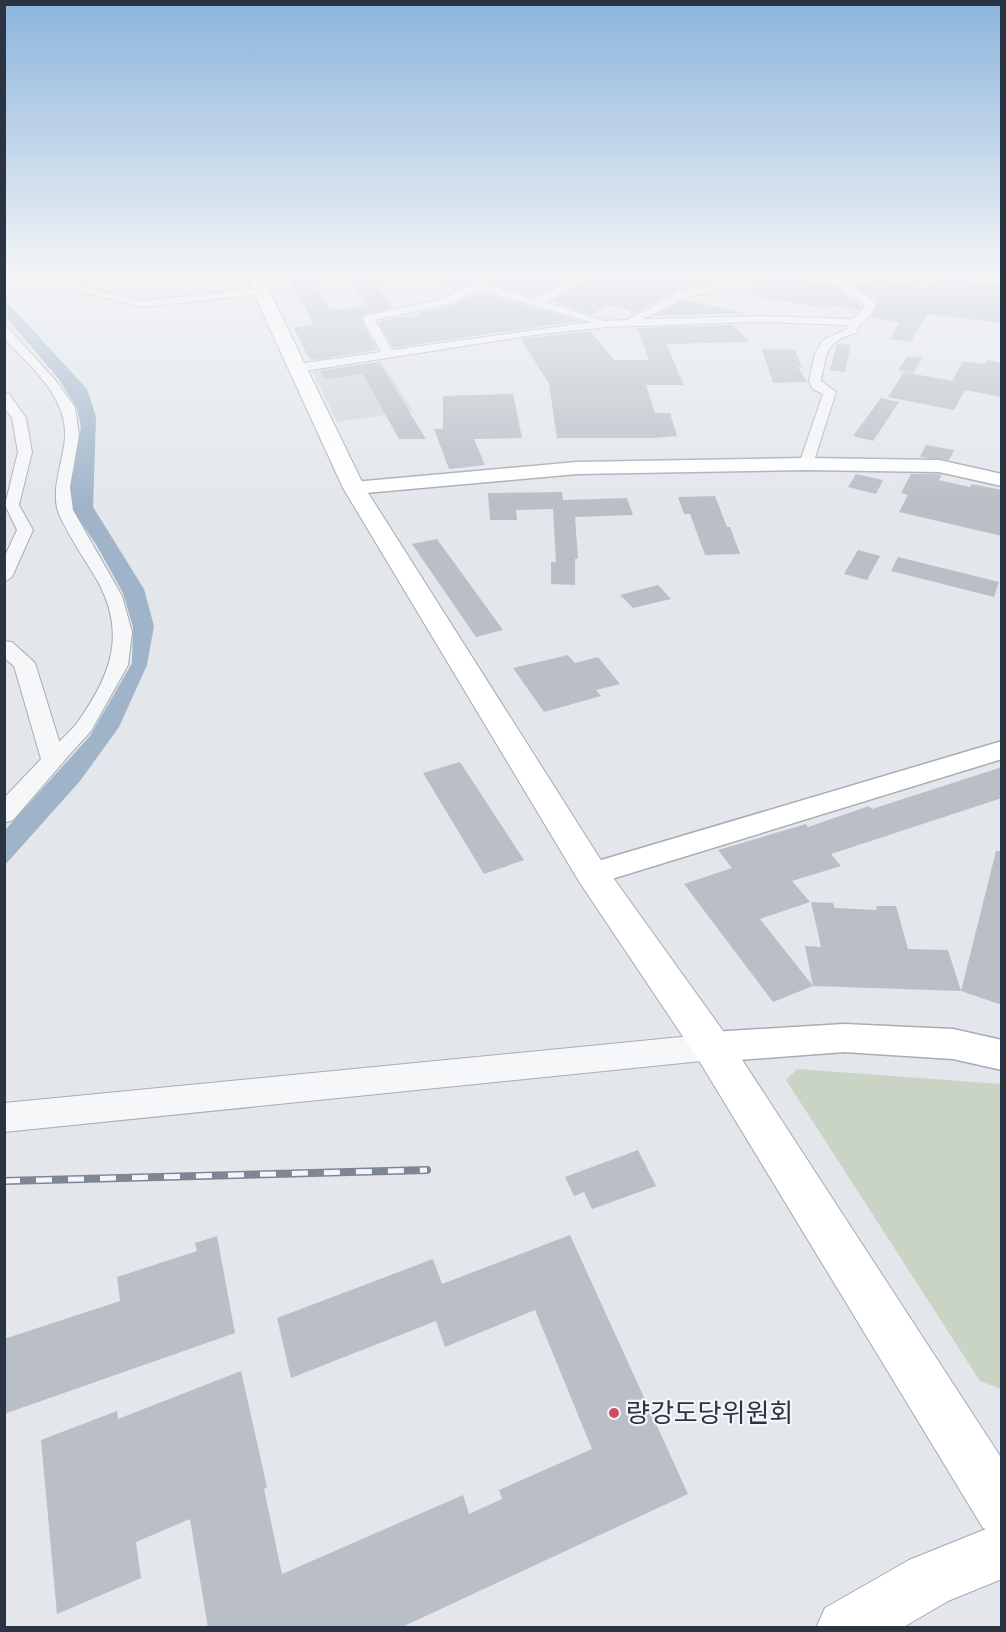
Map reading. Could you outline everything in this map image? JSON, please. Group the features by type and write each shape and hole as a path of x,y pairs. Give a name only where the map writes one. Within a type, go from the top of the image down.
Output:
{"main road":[{"path":"289,350 354,488 592,874 712,1047 1002,1509"},
{"path":"354,488 577,468 806,465 939,466 1002,480"},
{"path":"592,874 1002,750"},
{"path":"712,1047 844,1038 953,1044 1002,1055"},
{"path":"845,1628 929,1580 1002,1551"}],"street":[{"path":"4,814 84,727 119,665 123,632 114,596 65,510 63,487 72,435 68,407 52,384 22,350"},
{"path":"386,350 388,354"},
{"path":"298,368 416,350"},
{"path":"806,465 830,392 817,386 815,381 822,350"},
{"path":"4,398 19,418 26,452 12,505 25,530 4,577"},
{"path":"4,648 24,663 53,760"},
{"path":"4,1118 712,1047"}],"shaded area":[{"path":"382,362 413,411 337,422 312,370"}],"green space":[{"path":"797,1069 1001,1084 1001,1389 980,1381 786,1080"}],"water":[{"path":"34,350 51,350 87,389 96,417 93,507 144,589 154,626 147,665 119,727 80,781 5,865 5,830 90,736 132,663 133,627 123,593 97,546 72,509 70,486 81,427 77,408 58,378"}],"building":[{"path":"305,350 376,350 313,360 308,357"},
{"path":"528,350 606,350 614,360 649,360 645,350 669,350 684,385 646,385 655,413 670,413 677,436 557,438 549,384"},
{"path":"762,350 795,350 802,367 798,367 807,382 773,383"},
{"path":"835,350 850,350 845,372 830,370"},
{"path":"908,356 922,358 913,373 898,370"},
{"path":"987,360 1002,363 1002,397 965,390 954,410 888,397 904,372 952,381 963,361 984,364"},
{"path":"379,362 426,439 399,439 363,374 325,379 320,371"},
{"path":"513,394 522,438 474,439 485,465 449,469 434,429 443,429 443,396"},
{"path":"881,398 899,402 873,441 853,436"},
{"path":"926,445 954,450 949,460 920,457"},
{"path":"856,474 883,480 876,494 848,487"},
{"path":"911,474 939,474 942,475 939,480 970,487 972,484 1002,490 1002,536 899,512 908,495 901,493"},
{"path":"562,492 563,500 627,498 633,515 575,517 578,559 575,559 575,585 551,584 551,562 556,562 553,509 516,510 517,520 490,520 488,493"},
{"path":"715,496 740,554 705,555 690,514 684,514 678,497"},
{"path":"437,539 503,630 476,637 412,544"},
{"path":"858,550 880,556 867,580 844,574"},
{"path":"898,557 999,582 994,597 891,571"},
{"path":"658,585 671,599 633,608 620,595"},
{"path":"568,655 575,663 598,657 620,684 596,690 601,696 544,712 513,668"},
{"path":"460,762 524,860 484,874 423,773"},
{"path":"1002,767 1002,798 831,854 841,866 792,881 810,902 760,919 813,986 773,1002 684,884 732,868 718,850 806,824 808,827 869,806 872,809"},
{"path":"996,851 1002,851 1002,1005 961,991"},
{"path":"811,902 833,903 835,908 877,910 876,906 896,906 908,949 948,950 961,991 813,986 805,946 821,947"},
{"path":"638,1150 656,1186 592,1209 584,1192 574,1196 565,1177"},
{"name":"량강도당위원회","path":"570,1235 688,1494 400,1628 208,1628 190,1519 136,1542 141,1578 57,1614 41,1440 117,1411 118,1419 241,1371 267,1487 264,1489 282,1574 463,1495 469,1514 502,1499 499,1490 592,1449 535,1310 445,1347 436,1321 291,1378 277,1318 433,1259 442,1284"},
{"path":"217,1236 235,1333 4,1414 4,1339 120,1301 117,1277 197,1251 195,1243"}],"railway":[{"path":"4,1181 427,1170"}],"place":[{"name":"량강도당위원회","path":"614,1413"}]}
